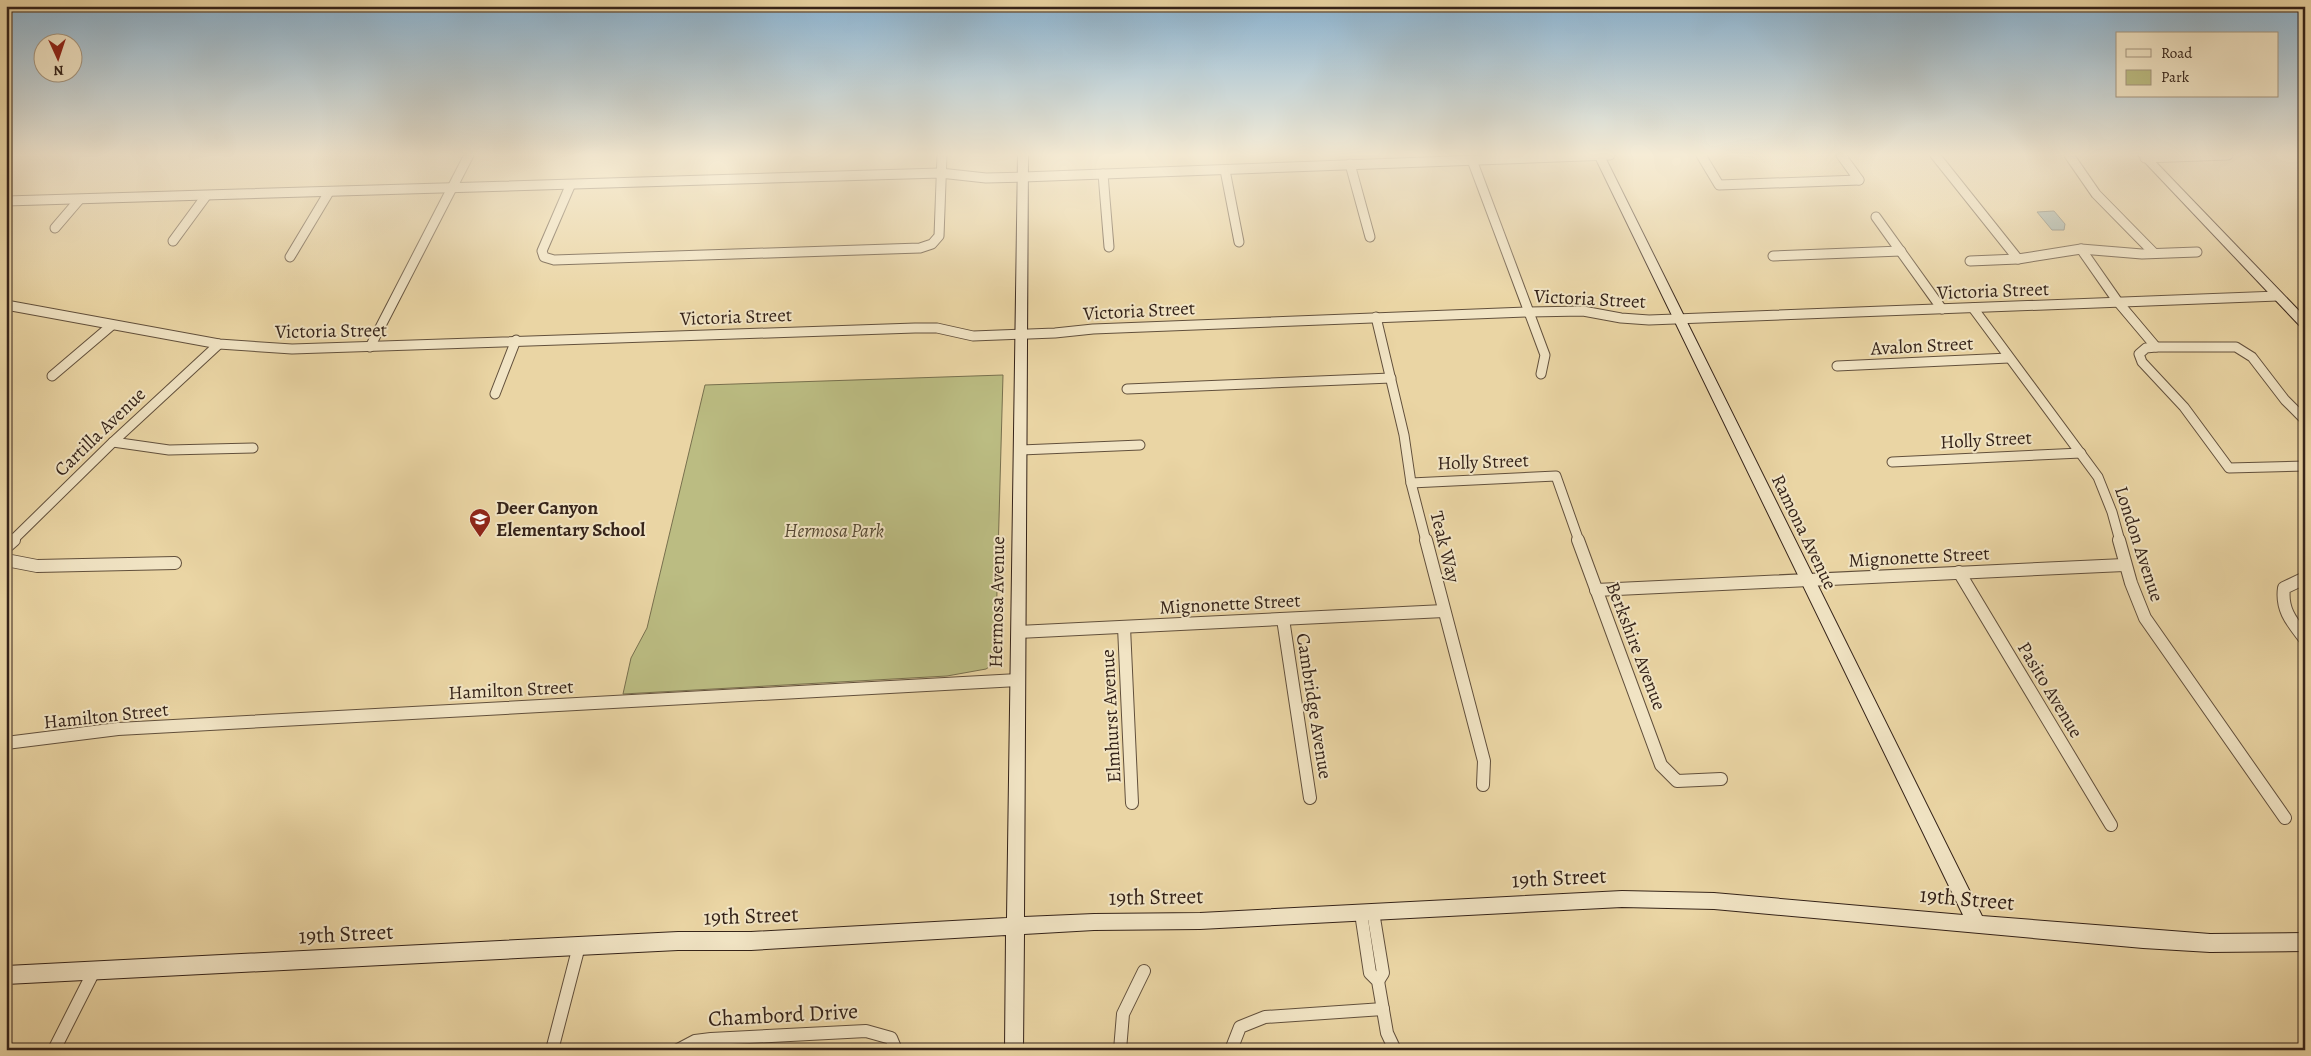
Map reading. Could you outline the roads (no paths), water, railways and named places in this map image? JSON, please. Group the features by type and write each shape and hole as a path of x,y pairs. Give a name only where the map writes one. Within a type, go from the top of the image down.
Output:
{"street":[{"path":"55,228 75,204"},
{"path":"173,240 200,204"},
{"path":"290,258 322,204"},
{"path":"370,346 443,204"},
{"path":"562,204 542,251 544,257 554,260 920,248 932,244 939,236 940,204"},
{"name":"Hermosa Avenue","path":"1014,1050 1022,204"},
{"path":"1105,204 1108,247"},
{"path":"1232,204 1239,242"},
{"path":"1361,204 1370,237"},
{"path":"1488,204 1545,355 1541,374"},
{"name":"Ramona Avenue","path":"1623,204 1806,580 1977,924"},
{"path":"1976,204 2018,259"},
{"path":"2105,204 2154,253"},
{"path":"2190,204 2305,324"},
{"path":"1876,217 1942,309"},
{"path":"2081,249 2118,302 2156,347"},
{"path":"1970,261 2018,259 2081,249 2142,254 2197,252"},
{"path":"1773,256 1900,251"},
{"name":"Victoria Street","path":"6,305 219,344 292,349 915,328 937,328 973,336 1093,329 1528,312 1583,311 1621,318 1678,318 2278,296"},
{"name":"London Avenue","path":"1973,308 2098,477 2107,496 2133,595 2144,618 2285,818"},
{"name":"Teak Way","path":"1376,317 1404,436 1411,482 1484,761 1484,785"},
{"path":"52,376 112,325"},
{"path":"495,394 516,340"},
{"name":"Cartilla Avenue","path":"6,547 113,442 219,344"},
{"path":"2303,469 2229,468 2184,407 2142,362 2139,354 2146,348 2156,347 2236,347 2252,357 2285,400 2305,420"},
{"name":"Avalon Street","path":"1837,366 2009,358"},
{"path":"1128,389 1391,378"},
{"path":"113,442 170,450 253,448"},
{"path":"1021,450 1140,445"},
{"name":"Holly Street","path":"1892,462 2081,453"},
{"name":"Holly Street","path":"1411,482 1556,476"},
{"name":"Berkshire Avenue","path":"1556,476 1661,765 1677,781 1721,779"},
{"path":"6,560 37,566 175,563"},
{"name":"Mignonette Street","path":"1596,590 2124,565"},
{"name":"Pasito Avenue","path":"1959,572 2110,826"},
{"path":"2305,578 2284,588 2282,600 2289,617 2305,639"},
{"name":"Mignonette Street","path":"1018,632 1444,611"},
{"name":"Cambridge Avenue","path":"1283,620 1310,798"},
{"name":"Elmhurst Avenue","path":"1124,627 1132,803"},
{"name":"Hamilton Street","path":"6,742 118,729 1018,680"},
{"name":"19th Street","path":"6,975 678,941 751,941 1094,922 1200,921 1622,899 1714,901 2143,939 2210,943 2305,942"},
{"path":"1367,913 1370,973 1378,981 1386,1033 1395,1050"},
{"path":"552,1050 578,946"},
{"path":"54,1050 94,970"},
{"path":"1120,1050 1123,1014 1144,971"},
{"path":"1231,1050 1240,1027 1265,1017 1383,1009"},
{"name":"Chambord Drive","path":"678,1050 695,1041 712,1039 866,1031 894,1044"}],"water":[{"path":"2054,211 2065,224 2064,230 2052,230 2037,212"}],"place":[{"name":"Deer Canyon Elementary School","path":"480,538"}],"park label":[{"name":"Hermosa Park","path":"834,531"}]}
